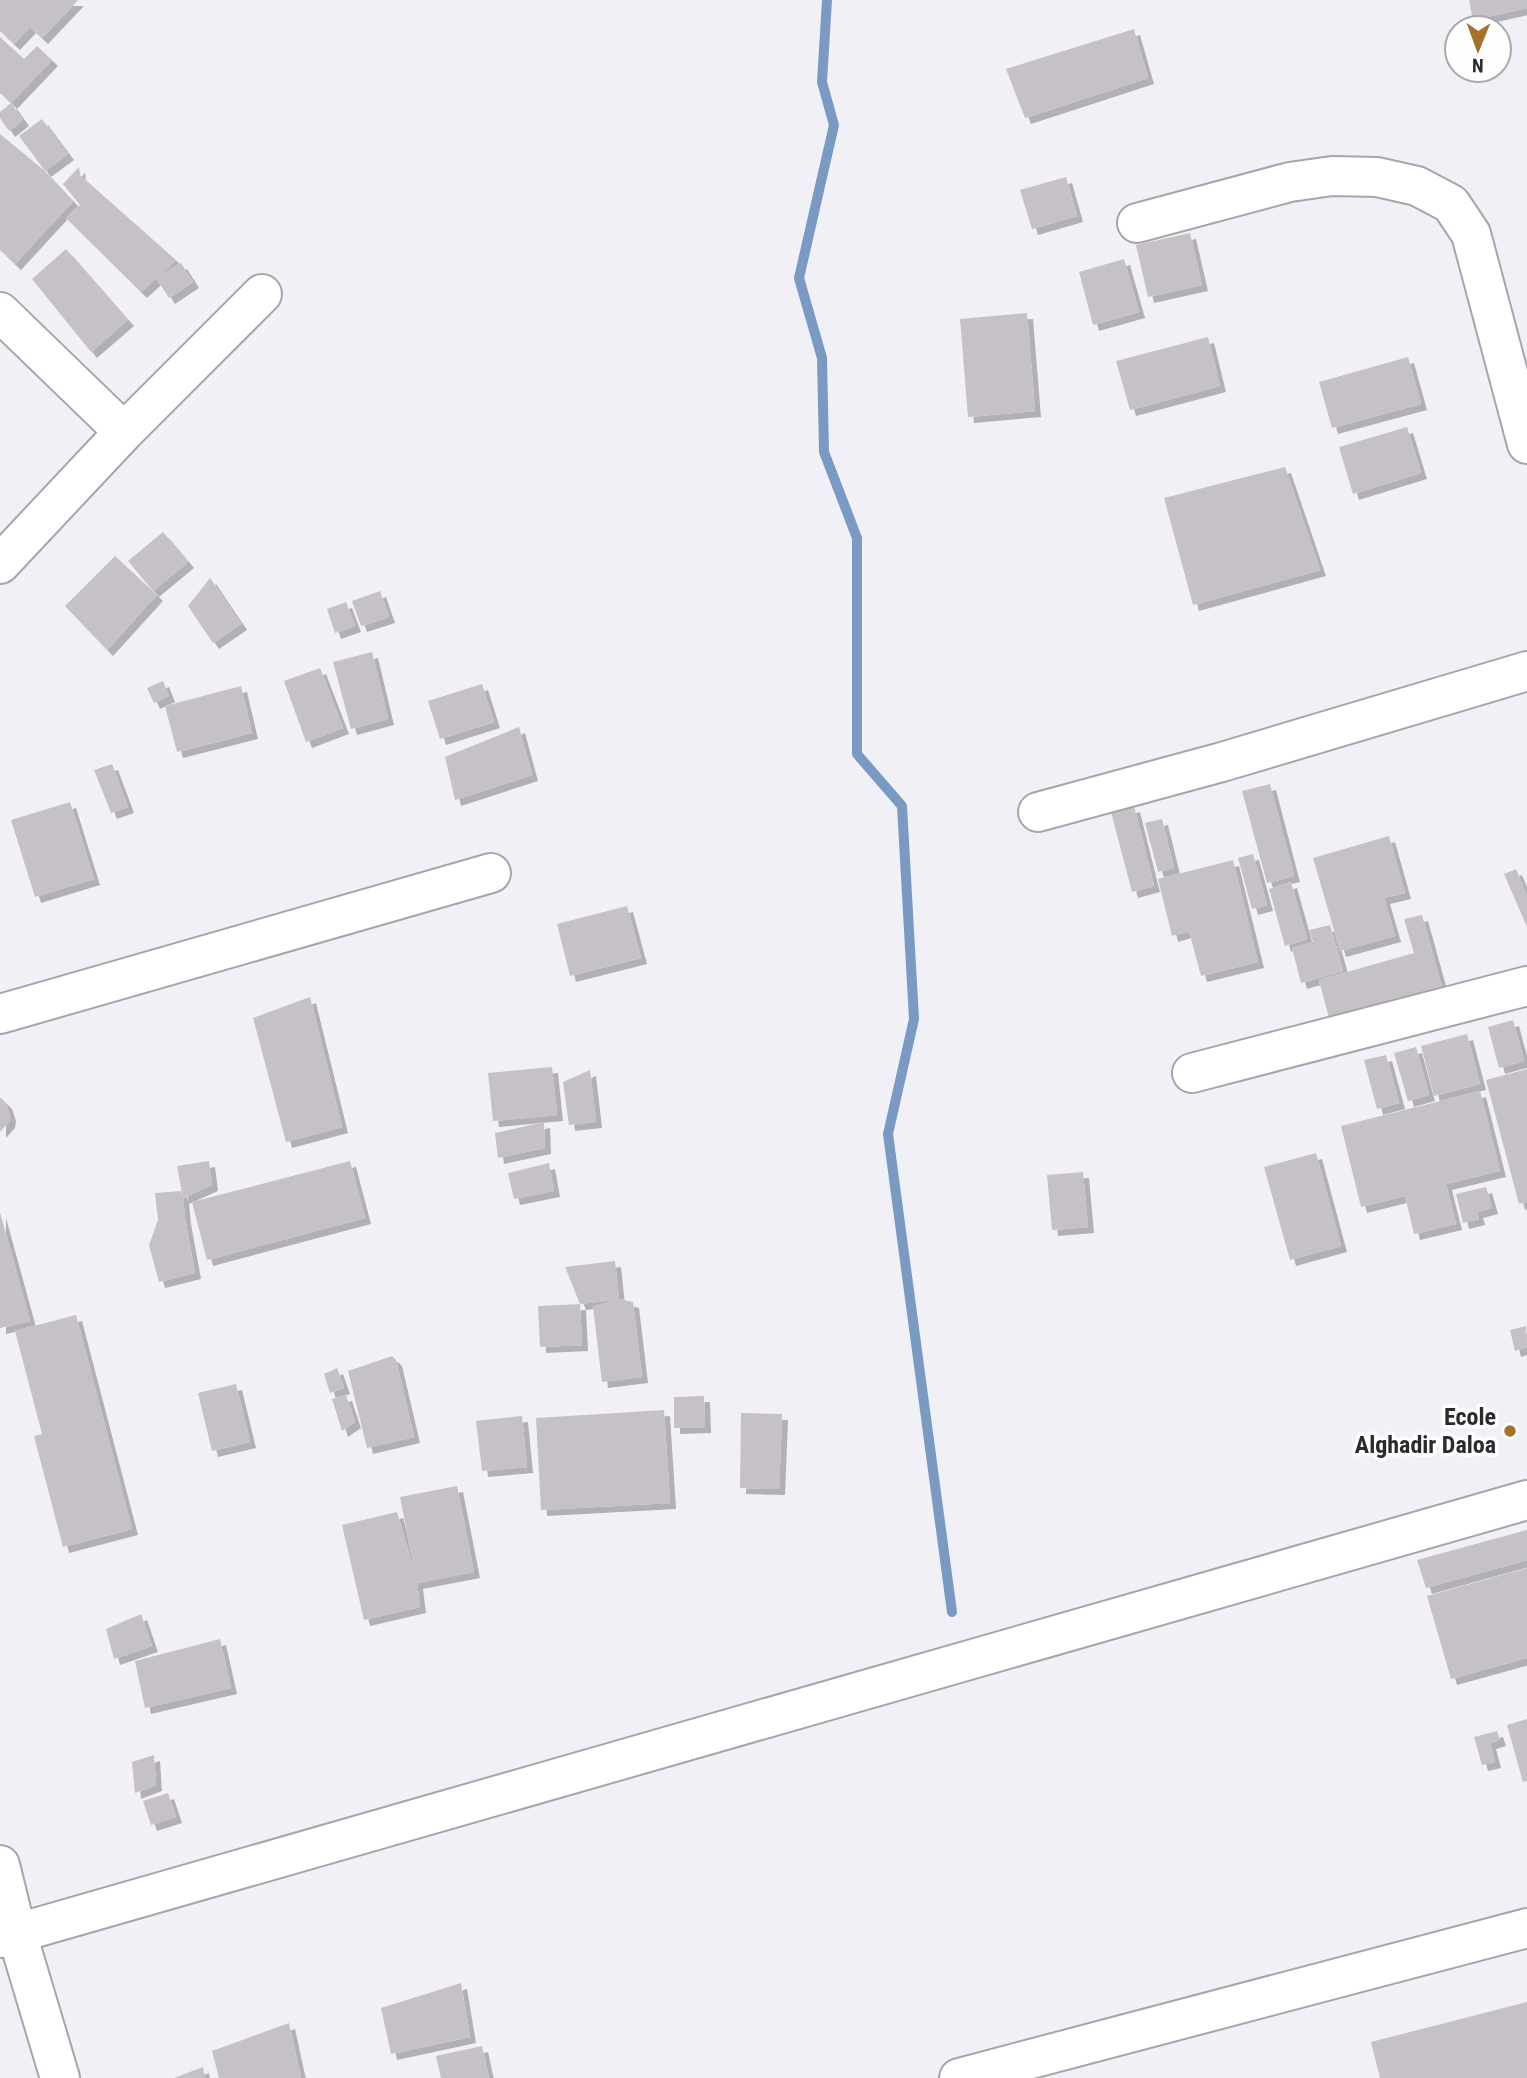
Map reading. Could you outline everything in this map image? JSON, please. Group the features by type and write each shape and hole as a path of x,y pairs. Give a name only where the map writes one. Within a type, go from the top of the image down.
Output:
{"street":[{"path":"1137,223 1290,182 1332,176 1377,177 1417,186 1451,204 1471,234 1527,443"},
{"path":"0,564 124,432 262,294"},
{"path":"0,312 124,432"},
{"path":"1038,812 1222,762 1527,671"},
{"path":"0,1014 491,873"},
{"path":"1192,1073 1527,986"},
{"path":"9,1936 1527,1500"},
{"path":"0,1865 9,1936 61,2078"},
{"path":"959,2078 1527,1928"}],"building":[{"path":"0,0 78,0 42,38 30,27 14,44 0,31"},
{"path":"1469,0 1527,0 1527,8 1500,14 1472,14"},
{"path":"1134,29 1148,78 1025,118 1006,69"},
{"path":"0,37 24,59 37,46 52,60 11,103 0,93"},
{"path":"11,103 23,120 9,131 0,118 0,112"},
{"path":"42,119 68,154 45,171 19,136"},
{"path":"0,134 45,171 73,201 15,264 0,250"},
{"path":"79,167 80,175 176,260 141,292 66,218 80,205 63,184"},
{"path":"1066,177 1077,216 1032,229 1020,190"},
{"path":"1190,233 1202,285 1148,297 1136,245"},
{"path":"66,249 128,320 91,352 32,279"},
{"path":"1124,259 1139,312 1093,325 1079,272"},
{"path":"181,263 193,282 169,298 156,278"},
{"path":"1027,313 1035,411 968,417 960,319"},
{"path":"1208,337 1220,386 1130,410 1116,361"},
{"path":"1408,357 1421,404 1332,428 1319,382"},
{"path":"1407,427 1421,473 1353,494 1339,447"},
{"path":"1285,467 1320,570 1193,605 1164,498"},
{"path":"163,532 188,562 153,591 128,561"},
{"path":"115,556 157,595 107,650 65,606"},
{"path":"210,578 241,624 213,643 188,606"},
{"path":"380,591 389,617 361,626 352,601"},
{"path":"346,602 355,626 335,633 327,609"},
{"path":"372,652 388,719 351,729 333,662"},
{"path":"320,668 343,728 306,742 284,681"},
{"path":"163,681 169,696 154,703 147,688"},
{"path":"482,684 494,722 440,739 428,701"},
{"path":"241,686 252,733 177,752 165,706"},
{"path":"519,727 532,775 455,800 445,757"},
{"path":"112,764 128,807 111,813 94,770"},
{"path":"1270,784 1294,876 1267,883 1242,791"},
{"path":"70,802 94,879 35,897 11,820"},
{"path":"1134,806 1154,886 1132,892 1111,812"},
{"path":"1162,819 1174,868 1158,872 1145,823"},
{"path":"1389,836 1405,893 1384,898 1395,936 1340,951 1313,858"},
{"path":"1253,854 1267,905 1252,909 1238,858"},
{"path":"1233,860 1258,962 1201,976 1189,931 1172,936 1158,879"},
{"path":"1516,869 1527,896 1527,927 1504,874"},
{"path":"1291,882 1307,939 1285,946 1269,889"},
{"path":"627,906 641,958 570,976 557,924"},
{"path":"1422,915 1442,987 1329,1018 1319,980 1414,953 1404,919"},
{"path":"1330,925 1343,971 1301,983 1292,948 1313,942 1309,930"},
{"path":"310,997 342,1127 286,1142 253,1018"},
{"path":"1513,1020 1524,1061 1499,1068 1488,1027"},
{"path":"1467,1034 1480,1084 1434,1096 1421,1046"},
{"path":"1416,1047 1429,1095 1408,1101 1394,1053"},
{"path":"1386,1055 1399,1103 1377,1109 1364,1060"},
{"path":"552,1067 557,1115 493,1121 488,1073"},
{"path":"1527,1069 1527,1202 1519,1204 1486,1080"},
{"path":"590,1070 596,1122 569,1125 563,1082"},
{"path":"1480,1091 1500,1171 1446,1184 1456,1224 1414,1234 1405,1196 1361,1207 1341,1126"},
{"path":"0,1097 6,1103 10,1115 9,1122 0,1132"},
{"path":"544,1122 545,1148 498,1158 495,1133"},
{"path":"1316,1153 1341,1246 1290,1260 1264,1167"},
{"path":"209,1161 212,1185 183,1198 177,1166"},
{"path":"350,1161 365,1218 207,1260 192,1202"},
{"path":"549,1163 554,1191 514,1199 508,1173"},
{"path":"1083,1172 1088,1227 1052,1230 1047,1175"},
{"path":"1486,1187 1492,1208 1477,1212 1479,1219 1463,1223 1456,1194"},
{"path":"181,1191 195,1273 159,1282 149,1245 158,1220 155,1193"},
{"path":"0,1212 30,1321 0,1328"},
{"path":"615,1261 619,1299 580,1304 565,1267"},
{"path":"619,1299 633,1302 642,1377 602,1382 593,1307"},
{"path":"580,1304 582,1345 540,1347 538,1306"},
{"path":"76,1315 132,1529 63,1547 34,1436 42,1434 15,1331"},
{"path":"1526,1326 1527,1347 1515,1351 1510,1330"},
{"path":"392,1356 396,1360 414,1437 367,1448 348,1371"},
{"path":"337,1368 344,1388 330,1393 324,1374"},
{"path":"236,1384 250,1442 212,1451 198,1393"},
{"path":"346,1395 355,1422 342,1431 332,1399"},
{"path":"704,1396 705,1427 674,1428 674,1397"},
{"path":"664,1410 670,1503 541,1510 536,1418"},
{"path":"741,1413 782,1414 779,1489 740,1488"},
{"path":"522,1416 527,1467 482,1471 476,1421"},
{"path":"457,1486 474,1572 417,1583 420,1607 364,1620 342,1525 397,1512 416,1578 400,1497"},
{"path":"1527,1530 1527,1560 1426,1588 1417,1560"},
{"path":"1527,1568 1527,1658 1451,1679 1427,1596"},
{"path":"141,1614 152,1646 114,1659 106,1629"},
{"path":"220,1639 231,1688 145,1708 135,1661"},
{"path":"1527,1719 1527,1781 1523,1782 1507,1725"},
{"path":"1497,1731 1500,1740 1490,1743 1495,1762 1482,1765 1474,1737"},
{"path":"154,1755 156,1785 135,1793 132,1762"},
{"path":"168,1793 176,1817 151,1825 143,1801"},
{"path":"461,1983 470,2037 391,2054 381,2008"},
{"path":"1527,2002 1527,2078 1380,2078 1371,2042"},
{"path":"289,2023 301,2078 219,2078 212,2051"},
{"path":"482,2046 489,2078 441,2078 436,2056"},
{"path":"203,2067 205,2078 174,2078"}],"waterway":[{"path":"827,0 822,82 834,125 799,278 822,358 824,452 857,538 857,754 902,806 914,1019 888,1134 952,1612"}],"place":[{"name":"Ecole Alghadir Daloa","path":"1510,1431"}]}
